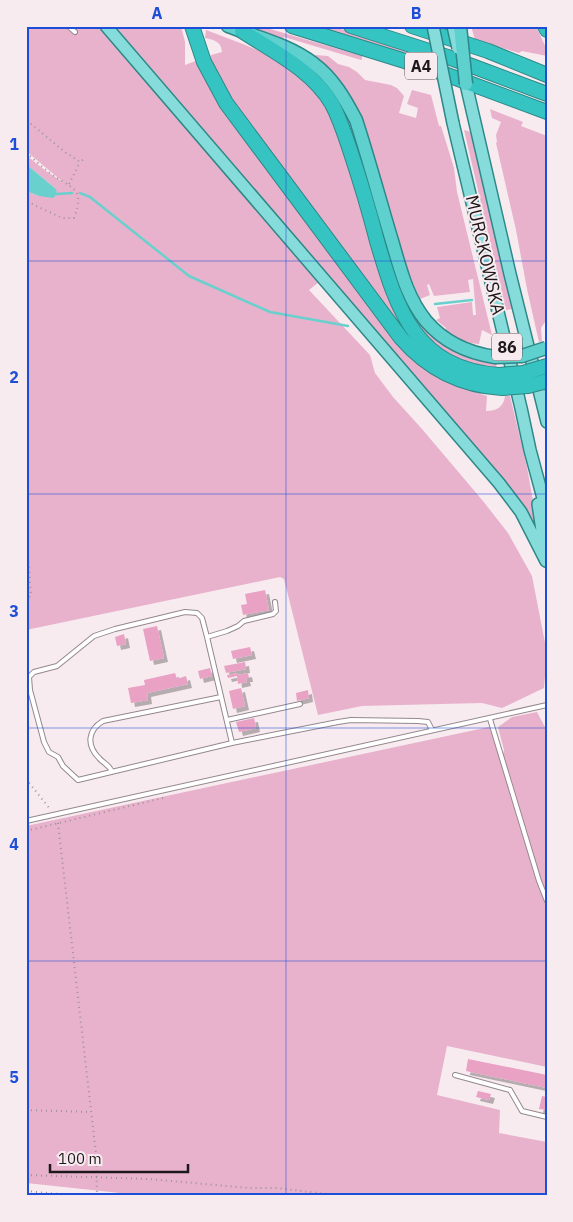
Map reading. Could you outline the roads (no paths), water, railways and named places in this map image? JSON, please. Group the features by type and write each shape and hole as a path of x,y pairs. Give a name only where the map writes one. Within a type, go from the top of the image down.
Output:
{"highway":[{"path":"192,26 199,50 209,73 226,103 401,338 413,351 434,368 461,381 481,386 500,382 547,366"},
{"path":"228,26 294,52 314,64 336,87 356,120 400,270 415,306 434,329 453,343 469,351 495,357 522,356 546,348"},
{"name":"A4","path":"292,26 434,70 547,112"},
{"name":"A4","path":"351,26 448,56 547,94"},
{"path":"412,26 547,75"},
{"path":"460,26 466,84"},
{"path":"545,26 547,30"},
{"path":"242,31 302,70 313,80 332,105 341,123 361,185 388,279 399,306 412,330 424,344 444,359 464,369 485,374 500,382 528,386 547,381"}],"main road":[{"path":"106,26 499,483 524,518 547,562"},
{"name":"MURCKOWSKA","path":"433,26 452,123 530,450 547,513"},
{"name":"MURCKOWSKA","path":"453,26 510,274 547,422"},
{"path":"530,450 547,562"}],"lane":[{"path":"68,26 75,32"},
{"path":"207,637 227,631 244,621 273,614 276,611 275,602"},
{"path":"232,743 202,618 197,613 185,612 94,636 57,666 34,672 29,677 30,690 44,742 49,752 58,757 78,780 232,743 351,720 428,722 432,730"},
{"path":"112,772 110,765 98,758 91,744 91,734 95,726 103,721 221,696"},
{"path":"227,720 300,704"},
{"path":"26,821 547,705"},
{"path":"490,719 539,881 547,901"},
{"path":"455,1075 510,1090 522,1111 547,1117"}],"water":[{"path":"26,164 56,189 57,194 53,198 39,196 26,191"}],"waterway":[{"path":"57,194 72,193"},
{"path":"80,193 90,197 189,276 270,312 348,326"},
{"path":"435,304 472,300"}]}
